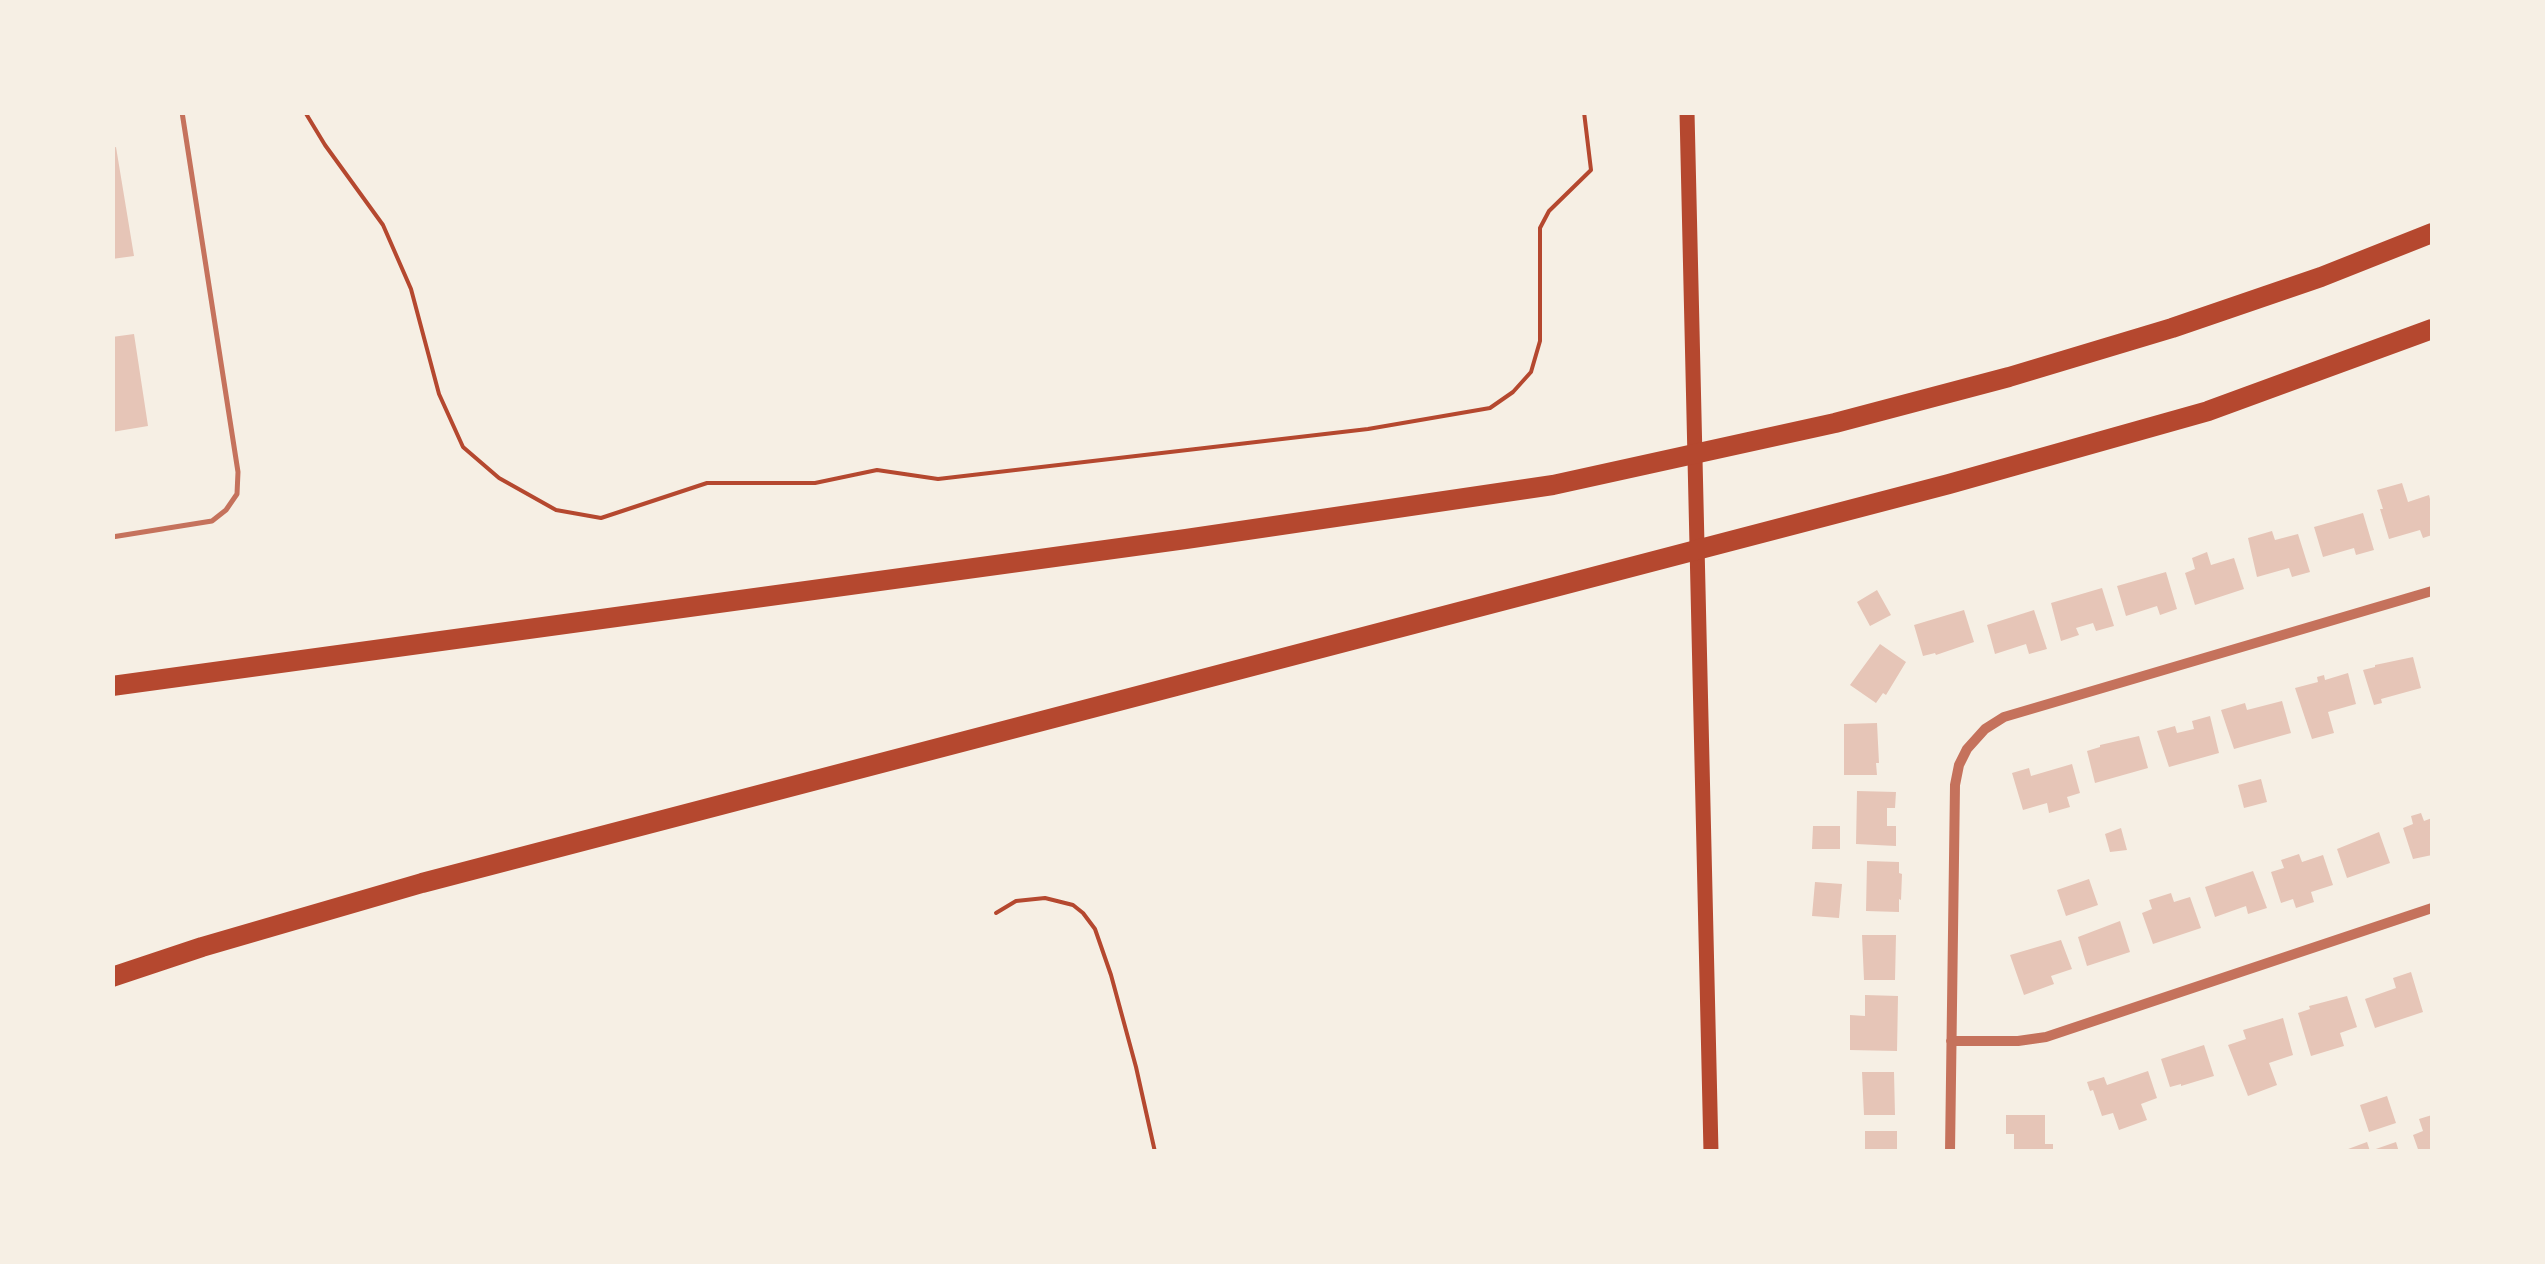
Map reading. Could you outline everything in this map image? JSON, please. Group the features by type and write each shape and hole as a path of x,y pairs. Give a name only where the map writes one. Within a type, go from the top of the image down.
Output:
{"highway":[{"path":"112,683 1186,540 1552,484 1835,423 2009,377 2172,328 2321,277 2432,233"},
{"path":"112,978 202,947 441,878 1967,478 2208,410 2432,329"}],"main road":[{"path":"1687,112 1711,1152"}],"street":[{"path":"1950,1152 1955,784 1967,749 2004,716 2432,590"},
{"path":"1952,1041 2046,1037 2432,908"}],"lane":[{"path":"112,537 212,521 237,494 238,472 182,112"}],"path":[{"path":"306,112 382,225 411,289 439,394 463,447 499,478 556,510 601,518 708,484 816,483 877,470 938,479 1368,429 1490,408 1513,392 1531,372 1540,341 1540,228 1549,211 1590,170 1584,112"},
{"path":"996,913 1016,900 1045,898 1073,905 1094,928 1111,975 1155,1152"}],"building":[{"path":"116,147 134,256 112,259 112,148"},
{"path":"134,334 148,426 112,432 112,337"},
{"path":"2402,483 2408,502 2429,495 2432,535 2423,538 2420,530 2389,539 2377,490"},
{"path":"2363,513 2374,550 2356,555 2354,548 2323,557 2314,527"},
{"path":"2272,531 2275,540 2298,534 2310,572 2292,577 2289,568 2257,577 2248,538"},
{"path":"2207,552 2211,565 2234,558 2244,589 2195,605 2185,573 2195,569 2192,558"},
{"path":"2166,572 2177,609 2160,615 2157,606 2126,616 2117,586"},
{"path":"2102,588 2114,626 2096,631 2093,623 2076,628 2079,635 2061,641 2051,603"},
{"path":"1877,590 1891,615 1870,626 1857,602"},
{"path":"1964,610 1974,642 1923,656 1914,625"},
{"path":"2034,610 2047,649 2029,654 2026,644 1995,654 1987,625"},
{"path":"1880,644 1906,662 1886,695 1883,693 1876,703 1850,685"},
{"path":"2413,657 2421,688 2381,699 2382,703 2374,705 2363,670"},
{"path":"2348,673 2356,704 2328,712 2334,733 2312,739 2295,688 2318,682 2317,677 2324,675 2325,680"},
{"path":"2282,701 2291,733 2234,749 2221,710 2245,703 2247,710"},
{"path":"2210,716 2219,753 2169,767 2157,731 2175,726 2177,733 2194,729 2192,721"},
{"path":"1877,723 1877,775 1844,775 1844,724"},
{"path":"2139,736 2148,768 2095,783 2087,751"},
{"path":"2072,764 2080,793 2067,797 2070,807 2049,813 2047,803 2023,810 2012,773 2029,768 2031,776"},
{"path":"2261,779 2267,802 2244,808 2238,785"},
{"path":"1857,791 1896,792 1895,808 1887,808 1887,826 1896,826 1896,846 1856,844"},
{"path":"2421,813 2424,821 2432,818 2432,855 2413,859 2403,828 2413,824 2411,816"},
{"path":"1813,826 1840,826 1840,849 1812,849"},
{"path":"2121,828 2127,850 2110,852 2105,834"},
{"path":"2379,832 2390,863 2347,878 2337,849"},
{"path":"2299,854 2302,862 2323,855 2333,885 2311,892 2314,902 2296,908 2293,899 2281,903 2271,872 2284,868 2281,860"},
{"path":"1867,861 1899,862 1899,912 1866,911"},
{"path":"2253,871 2267,908 2248,914 2246,906 2215,917 2205,887"},
{"path":"2089,879 2098,905 2066,916 2057,890"},
{"path":"1815,882 1842,884 1839,918 1812,916"},
{"path":"2171,893 2174,902 2190,897 2201,928 2153,944 2142,913 2152,909 2149,900"},
{"path":"2120,921 2130,952 2087,966 2078,937"},
{"path":"1862,935 1896,935 1895,980 1864,980"},
{"path":"2061,940 2072,969 2051,976 2054,984 2024,995 2010,955"},
{"path":"2411,972 2423,1012 2375,1028 2365,999 2396,988 2393,978"},
{"path":"1865,995 1898,996 1897,1051 1850,1050 1850,1015 1865,1016"},
{"path":"2347,996 2357,1027 2340,1033 2344,1046 2311,1056 2298,1013 2310,1009 2309,1006"},
{"path":"2283,1018 2293,1055 2269,1063 2277,1085 2248,1096 2228,1045 2246,1039 2243,1030"},
{"path":"2204,1045 2214,1076 2170,1087 2161,1059"},
{"path":"2148,1071 2157,1098 2141,1104 2147,1120 2119,1130 2113,1113 2102,1116 2087,1082 2104,1077 2107,1085"},
{"path":"1862,1072 1894,1072 1895,1115 1864,1115"},
{"path":"2387,1096 2396,1123 2369,1132 2360,1105"},
{"path":"2006,1115 2045,1115 2045,1144 2053,1144 2053,1152 2014,1152 2014,1134 2006,1134"},
{"path":"2432,1115 2432,1152 2419,1152 2413,1135 2423,1131 2419,1119"},
{"path":"1865,1131 1897,1131 1897,1152 1865,1152"},
{"path":"2367,1142 2370,1151 2396,1142 2399,1152 2340,1152"}]}
